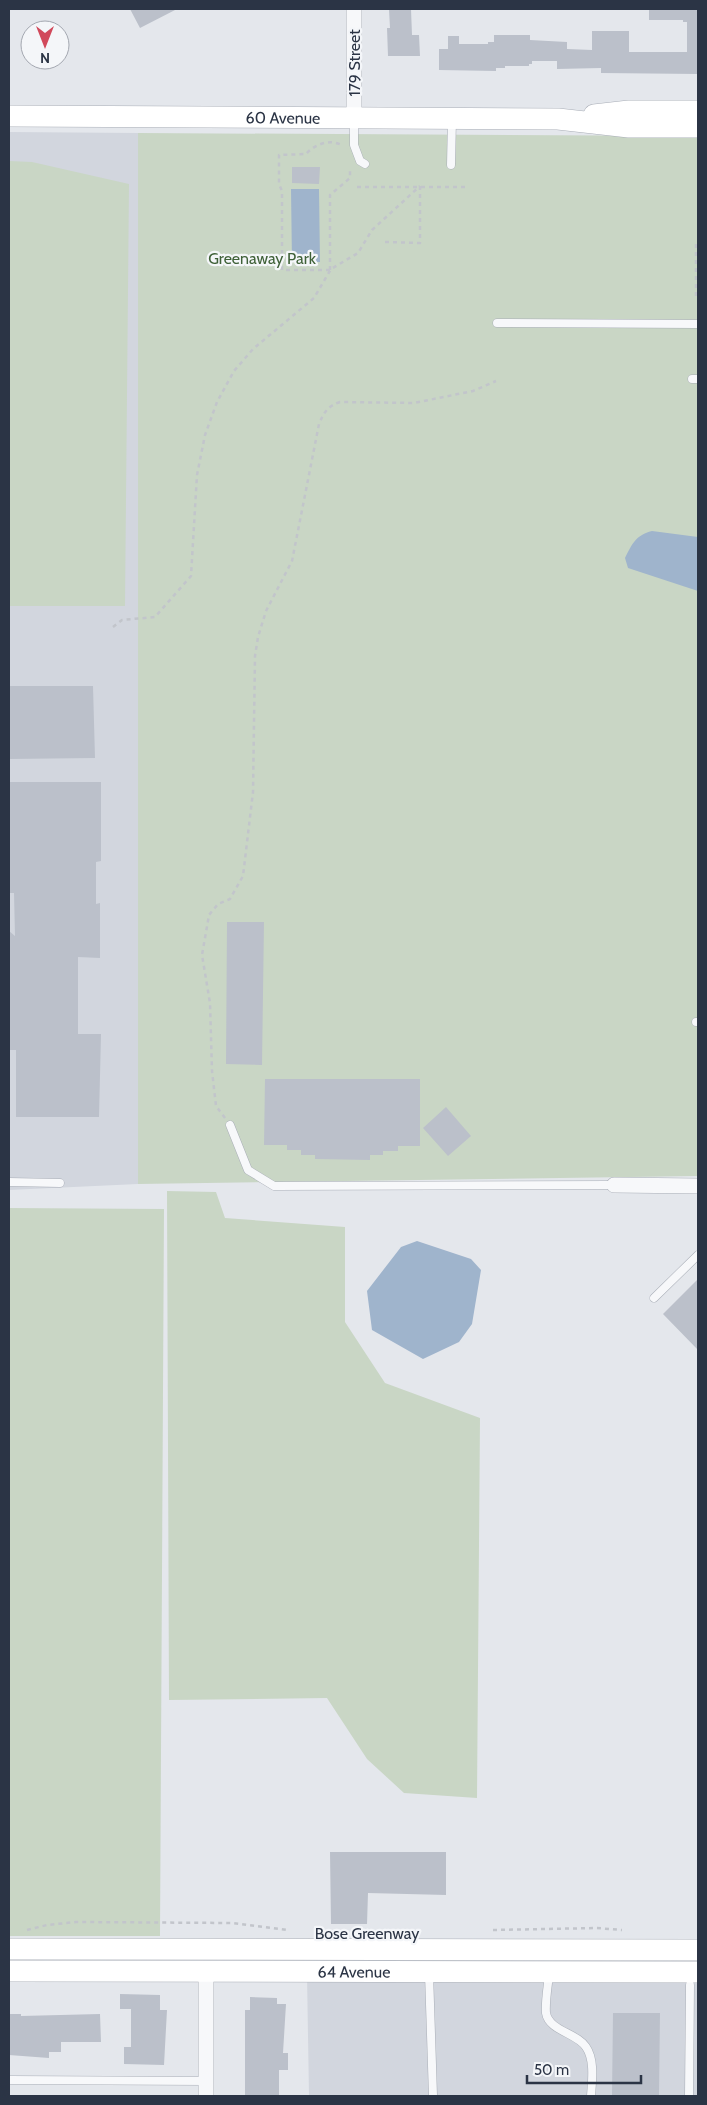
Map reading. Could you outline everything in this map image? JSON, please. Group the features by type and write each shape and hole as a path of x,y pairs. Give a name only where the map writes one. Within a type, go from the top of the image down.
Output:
{"main road":[{"name":"60 Avenue","path":"558,119 629,111 698,111"},
{"name":"60 Avenue","path":"9,116 558,119 630,127 698,127"},
{"name":"64 Avenue","path":"9,1949 698,1950"},
{"name":"64 Avenue","path":"9,1971 549,1972 694,1978"}],"street":[{"name":"179 Street","path":"354,9 354,118"},
{"path":"614,1185 698,1186"},
{"path":"206,1971 206,2089"}],"lane":[{"path":"354,118 354,148 360,161 365,164"},
{"path":"451,165 452,119"},
{"path":"497,323 698,324"},
{"path":"230,1126 248,1170 274,1186 614,1185"},
{"path":"9,1182 60,1183"},
{"path":"654,1298 698,1255"},
{"path":"429,1972 433,2096"},
{"path":"549,1972 546,2014 554,2025 576,2037 586,2047 592,2065 592,2096"},
{"path":"689,2096 694,1978"},
{"path":"9,2080 206,2089"}],"path":[{"path":"330,271 282,270 282,190 279,184 279,154 306,154 316,144 322,143 338,144 347,152"},
{"path":"330,271 330,195 350,178 350,164"},
{"path":"357,186 467,187"},
{"path":"113,626 122,620 155,617 191,576 197,475 205,435 217,402 234,371 253,348 314,298 330,271 358,252 372,230 420,186"},
{"path":"385,242 420,243 420,186"},
{"path":"696,244 696,296"},
{"path":"230,1126 216,1106 212,1071 210,1003 202,955 208,915 218,904 230,899 243,876 253,792 255,656 258,637 266,611 292,561 319,424 330,406 340,402 414,403 472,391 496,381"},
{"path":"22,1931 47,1924 76,1922 232,1922 290,1930"},
{"path":"489,1930 597,1928 630,1930"}],"shaded area":[{"path":"9,132 138,133 138,1184 9,1190"},
{"path":"307,1974 698,1981 698,2096 309,2096"}],"green space":[{"name":"Greenaway Park","path":"138,133 698,136 698,1176 138,1184"},
{"path":"9,161 32,162 129,184 125,606 9,606"},
{"path":"167,1191 216,1192 225,1218 345,1227 345,1322 385,1383 480,1418 477,1798 404,1793 367,1759 327,1698 169,1700"},
{"path":"9,1208 164,1209 160,1936 9,1936"}],"water":[{"path":"291,189 319,189 320,262 292,262"},
{"path":"652,531 698,537 698,591 628,568 625,558 632,544 642,535"},
{"path":"417,1241 471,1259 481,1270 472,1324 459,1342 423,1359 372,1330 367,1291 401,1247"}],"building":[{"path":"130,9 177,9 140,28"},
{"path":"389,9 411,9 412,35 419,35 420,56 388,56 387,28 390,28"},
{"path":"649,9 698,9 698,74 601,73 601,68 557,69 557,61 532,61 532,64 529,64 529,66 505,66 505,68 496,68 496,71 439,70 439,49 448,49 448,36 459,36 459,44 488,44 488,42 494,42 494,35 530,35 530,40 567,42 567,49 592,50 592,31 629,31 629,52 687,52 687,22 683,22 683,20 649,20"},
{"path":"292,167 320,167 319,184 292,183"},
{"path":"9,686 93,686 95,758 9,759"},
{"path":"9,782 101,782 101,861 96,862 96,904 100,903 100,958 78,957 78,1034 101,1034 99,1117 16,1117 16,1050 9,1050 9,931 15,936 14,893 10,893"},
{"path":"227,922 264,922 262,1065 226,1064"},
{"path":"265,1079 420,1079 420,1146 398,1146 398,1151 383,1151 383,1155 370,1155 370,1160 315,1159 315,1155 301,1155 301,1150 287,1150 287,1145 264,1145"},
{"path":"446,1107 471,1136 448,1156 423,1128"},
{"path":"698,1279 698,1350 663,1314"},
{"path":"330,1852 446,1852 446,1895 368,1893 367,1924 331,1924"},
{"path":"120,1994 160,1995 160,2010 167,2010 164,2065 124,2064 124,2047 131,2047 131,2009 120,2009"},
{"path":"250,1997 277,1998 277,2004 286,2004 283,2053 288,2053 288,2070 279,2070 279,2096 245,2095 245,2010 250,2010"},
{"path":"613,2013 660,2013 659,2096 612,2096"},
{"path":"9,2014 21,2014 21,2016 100,2014 101,2042 61,2042 61,2052 49,2052 49,2058 9,2055"}]}
